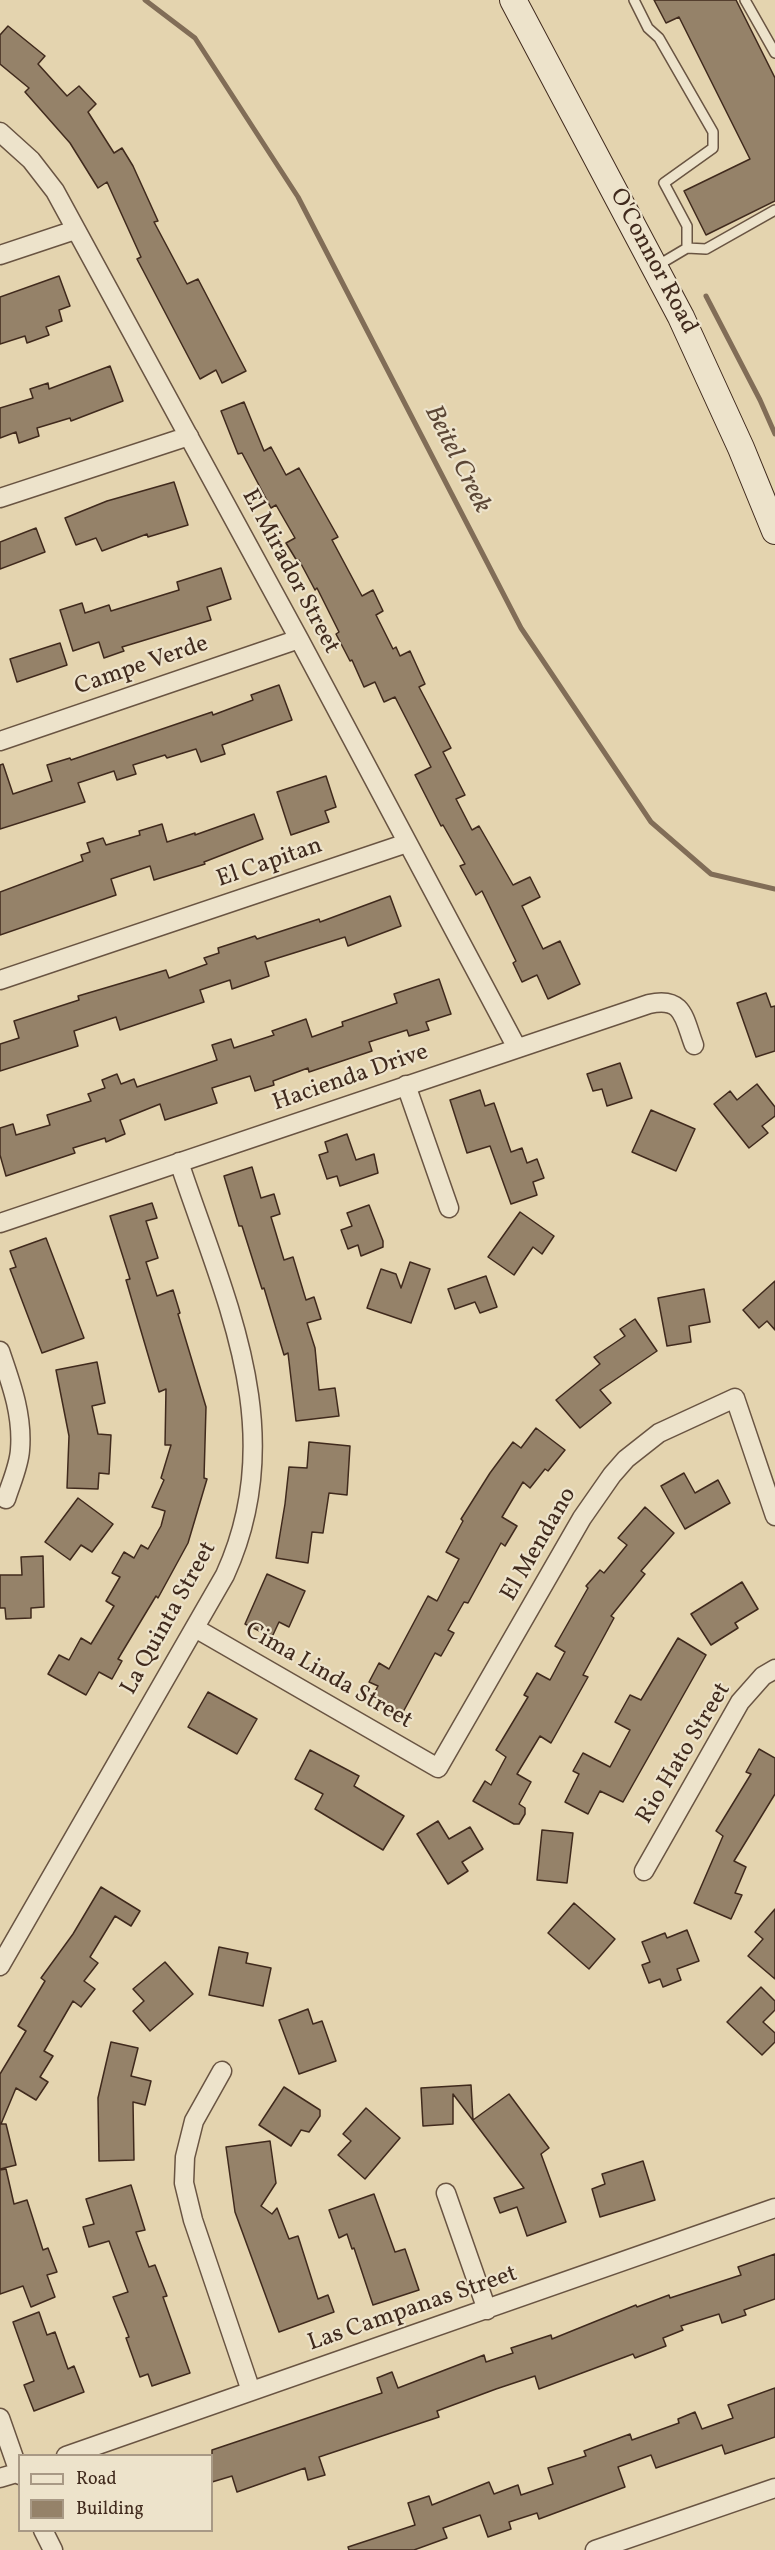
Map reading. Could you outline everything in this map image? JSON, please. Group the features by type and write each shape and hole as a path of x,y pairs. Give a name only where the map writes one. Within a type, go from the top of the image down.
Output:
{"main road":[{"name":"O'Connor Road","path":"513,0 655,267 708,372 775,531"}],"street":[{"name":"El Mirador Street","path":"0,132 45,176 299,639 517,1048"},
{"path":"0,255 75,230"},
{"path":"0,498 189,436"},
{"name":"Campe Verde","path":"0,741 299,639"},
{"name":"El Capitan","path":"0,980 407,843"},
{"name":"Hacienda Drive","path":"0,1223 406,1085 664,1001 675,1004 681,1012 694,1045"},
{"path":"406,1085 449,1208"},
{"name":"La Quinta Street","path":"1,1963 195,1628 237,1547 247,1511 254,1439 252,1403 246,1367 179,1162"},
{"path":"0,1351 21,1420 20,1452 6,1499"},
{"name":"El Mendano","path":"438,1768 582,1518 612,1475 634,1452 659,1433 735,1398 775,1516"},
{"name":"Cima Linda Street","path":"195,1628 438,1768"},
{"name":"Rio Hato Street","path":"644,1871 740,1702 763,1676 775,1669"},
{"path":"222,2071 194,2121 185,2157 184,2183 193,2220 251,2391"},
{"path":"446,2193 487,2310"},
{"name":"Las Campanas Street","path":"72,2454 775,2208"},
{"path":"0,2418 18,2470"},
{"path":"0,2478 18,2473"},
{"path":"595,2550 775,2488"},
{"path":"44,2532 53,2550"}],"lane":[{"path":"634,0 648,28 659,38 713,132 713,148 664,183 687,226 687,248"},
{"path":"745,0 775,53"},
{"path":"655,267 687,248 706,249 775,210"}],"building":[{"path":"654,0 736,0 775,78 775,201 706,235 684,191 750,159 679,17 666,23"},
{"path":"8,26 45,56 38,64 67,96 79,86 96,104 88,112 114,153 122,148 133,166 158,221 154,222 187,284 198,279 246,371 222,383 216,370 200,379 137,259 141,257 107,182 98,188 70,143 25,92 29,88 0,64 0,35"},
{"path":"59,276 70,306 59,310 62,321 46,327 49,335 27,343 25,336 0,344 0,297"},
{"path":"110,366 123,401 71,421 70,418 37,428 39,436 19,443 16,432 0,438 0,408 33,398 30,389 48,383 49,389"},
{"path":"244,402 264,451 271,447 286,475 299,468 338,537 332,540 362,596 373,590 383,611 376,615 393,649 396,647 400,656 410,651 425,684 419,687 451,748 443,752 465,795 456,799 472,830 479,826 513,885 530,877 540,897 522,906 543,949 560,941 580,984 548,999 537,975 522,982 513,963 516,961 482,891 476,895 460,866 465,864 443,825 441,826 415,775 431,767 395,697 384,702 375,682 364,687 352,660 350,661 336,634 339,632 317,588 315,590 299,560 297,561 286,543 295,538 276,505 271,508 242,453 238,454 221,411"},
{"path":"174,482 188,525 148,537 147,534 102,551 96,538 76,545 65,518 107,501"},
{"path":"36,528 45,552 0,569 0,542"},
{"path":"221,568 231,599 207,607 211,620 122,647 124,651 104,658 99,642 73,651 60,610 82,603 85,613 109,605 111,611 179,590 177,582"},
{"path":"60,643 67,665 17,682 10,659"},
{"path":"279,685 292,720 222,745 225,754 201,762 196,749 167,758 165,755 133,765 136,774 117,780 114,771 78,783 85,802 0,829 0,765 3,764 13,794 52,781 47,765 70,758 71,760 212,712 213,715 253,700 251,695"},
{"path":"326,776 336,807 325,811 329,822 291,835 277,792"},
{"path":"254,814 263,839 204,862 205,864 154,880 150,866 111,879 116,895 0,935 0,892 83,861 81,855 90,852 87,843 103,838 106,845 140,835 139,831 162,824 167,842 195,833 195,835"},
{"path":"390,896 401,926 348,946 345,937 265,962 269,976 232,989 230,980 200,990 204,1002 120,1030 116,1017 74,1031 78,1046 0,1071 0,1044 19,1038 14,1021 79,1000 78,996 166,970 169,978 207,964 204,958 219,953 218,948 255,936 257,939 319,919 320,922"},
{"path":"439,979 451,1014 426,1022 429,1030 409,1036 407,1030 369,1042 372,1051 309,1072 308,1068 273,1081 274,1085 255,1091 250,1076 212,1088 217,1103 165,1120 160,1104 120,1120 125,1134 106,1142 105,1138 73,1148 75,1153 6,1176 0,1155 0,1128 13,1124 16,1135 50,1125 47,1115 91,1101 88,1094 105,1088 102,1080 117,1074 121,1084 134,1079 137,1087 217,1060 212,1045 231,1039 234,1048 274,1035 272,1031 306,1019 312,1037 343,1026 342,1022 397,1003 394,994"},
{"path":"766,993 771,1007 775,1006 775,1051 756,1057 737,1003"},
{"path":"620,1063 632,1098 607,1106 602,1089 593,1091 587,1074"},
{"path":"757,1084 775,1107 775,1116 762,1126 768,1133 749,1148 714,1104 730,1091 737,1100"},
{"path":"480,1090 485,1106 494,1103 511,1152 522,1148 527,1163 537,1159 544,1178 533,1182 537,1195 511,1204 490,1146 467,1153 450,1100"},
{"path":"651,1110 695,1129 676,1171 632,1152"},
{"path":"347,1134 356,1160 374,1154 378,1173 340,1186 337,1176 327,1179 319,1155 328,1152 325,1142"},
{"path":"252,1167 261,1198 274,1194 280,1214 271,1217 284,1260 293,1257 306,1300 314,1297 321,1319 307,1323 315,1348 319,1390 335,1388 339,1416 296,1421 288,1353 284,1355 264,1288 262,1289 242,1226 239,1226 224,1176"},
{"path":"152,1203 157,1218 146,1221 158,1258 146,1262 157,1296 173,1290 180,1313 178,1314 206,1407 204,1478 207,1479 188,1543 158,1598 156,1596 118,1659 122,1661 112,1679 99,1672 86,1695 48,1674 59,1655 69,1660 81,1638 91,1644 114,1606 106,1601 120,1577 112,1573 124,1552 134,1558 141,1545 148,1549 161,1526 165,1511 152,1507 164,1480 161,1478 171,1445 165,1445 166,1389 159,1392 126,1280 130,1279 110,1216"},
{"path":"369,1205 383,1241 383,1247 361,1256 358,1245 348,1249 341,1230 352,1226 347,1213"},
{"path":"520,1212 554,1236 542,1254 533,1247 514,1275 488,1257"},
{"path":"46,1238 84,1338 42,1353 10,1269 16,1267 10,1251"},
{"path":"410,1262 430,1269 411,1323 367,1308 381,1269 396,1274 401,1288"},
{"path":"486,1276 497,1307 480,1313 475,1302 455,1309 448,1289"},
{"path":"775,1281 775,1330 767,1321 759,1328 743,1310"},
{"path":"704,1289 710,1322 689,1326 691,1342 667,1346 658,1298"},
{"path":"635,1319 657,1351 600,1390 611,1403 580,1428 556,1400 600,1364 594,1357 625,1336 620,1329"},
{"path":"97,1362 105,1403 92,1406 98,1434 111,1435 109,1474 99,1473 98,1489 67,1488 69,1436 56,1370"},
{"path":"536,1428 565,1450 548,1471 545,1469 530,1488 523,1482 502,1517 517,1526 505,1546 501,1543 468,1603 464,1602 448,1630 454,1633 441,1656 435,1653 402,1714 372,1697 378,1686 369,1682 379,1663 389,1669 428,1596 437,1601 459,1559 446,1552 463,1521 461,1519 490,1473 513,1442 521,1448"},
{"path":"309,1442 350,1446 347,1495 329,1493 323,1533 312,1532 308,1563 276,1558 289,1467 307,1468"},
{"path":"684,1473 695,1493 718,1480 730,1503 685,1529 661,1486"},
{"path":"78,1498 113,1524 92,1552 81,1545 70,1560 45,1542"},
{"path":"645,1507 674,1533 641,1571 645,1574 611,1616 614,1618 583,1675 588,1677 551,1743 540,1736 517,1774 531,1782 519,1804 525,1808 525,1814 519,1824 514,1824 473,1801 485,1781 491,1785 506,1757 496,1750 528,1697 524,1695 537,1673 550,1680 565,1652 555,1646 588,1588 586,1586 600,1570 604,1573 627,1545 618,1538"},
{"path":"43,1556 44,1607 31,1608 31,1618 6,1619 5,1608 0,1608 0,1575 22,1575 21,1557"},
{"path":"267,1574 305,1591 289,1627 279,1622 272,1637 245,1624"},
{"path":"742,1582 758,1609 735,1623 738,1628 711,1645 691,1614"},
{"path":"678,1638 706,1655 623,1802 600,1791 588,1814 565,1802 579,1774 573,1771 583,1753 610,1767 630,1730 615,1722 630,1695 641,1700"},
{"path":"208,1692 257,1719 237,1754 188,1727"},
{"path":"759,1749 775,1758 775,1794 734,1861 746,1867 735,1893 742,1895 731,1919 694,1903 723,1836 716,1831 751,1774 746,1772"},
{"path":"310,1750 359,1776 354,1786 404,1816 383,1850 315,1809 323,1794 295,1779"},
{"path":"438,1821 449,1839 470,1827 483,1849 462,1862 468,1871 448,1884 417,1834"},
{"path":"542,1830 573,1833 567,1883 537,1880"},
{"path":"101,1887 140,1911 131,1926 115,1916 90,1957 98,1963 84,1981 95,1989 81,2007 73,2001 44,2051 53,2056 40,2077 48,2082 36,2100 16,2088 1,2124 6,2124 16,2165 0,2169 0,2074 26,2031 18,2026 45,1981 41,1978 73,1934"},
{"path":"574,1903 615,1939 589,1969 548,1933"},
{"path":"775,1909 775,1979 748,1956 763,1939 755,1932"},
{"path":"687,1930 699,1961 677,1969 681,1980 663,1987 660,1979 649,1983 642,1965 650,1962 642,1942 665,1933 667,1938"},
{"path":"219,1947 248,1953 246,1963 271,1968 263,2006 209,1995"},
{"path":"165,1962 193,1994 150,2031 133,2011 144,2001 133,1989"},
{"path":"761,1987 775,2001 775,2010 763,2022 775,2033 775,2042 762,2055 727,2022"},
{"path":"308,2009 313,2024 322,2021 336,2061 299,2074 279,2020"},
{"path":"111,2042 138,2048 131,2076 151,2081 145,2105 133,2102 134,2160 99,2161 98,2098"},
{"path":"471,2085 473,2120 509,2094 549,2148 541,2154 566,2222 527,2236 517,2207 500,2213 494,2198 524,2188 453,2094 453,2124 423,2126 421,2088"},
{"path":"284,2087 320,2110 320,2116 309,2132 301,2130 291,2146 259,2125"},
{"path":"366,2108 400,2138 365,2179 338,2155 351,2141 343,2134"},
{"path":"270,2141 276,2183 261,2206 272,2214 277,2208 289,2239 298,2236 318,2299 328,2295 334,2312 279,2332 235,2212 226,2147"},
{"path":"643,2161 655,2200 600,2217 592,2189 605,2184 602,2174"},
{"path":"6,2169 14,2204 27,2200 43,2250 48,2248 57,2272 47,2275 55,2297 31,2307 23,2286 0,2294 0,2170"},
{"path":"131,2185 145,2230 136,2232 149,2267 155,2265 167,2296 163,2297 190,2373 152,2386 148,2374 140,2377 126,2338 129,2337 113,2297 128,2292 109,2241 89,2247 83,2227 94,2224 86,2199"},
{"path":"374,2194 395,2252 405,2249 419,2290 373,2305 354,2248 352,2249 347,2234 339,2238 329,2210"},
{"path":"775,2254 775,2299 744,2310 746,2315 722,2323 719,2314 681,2326 683,2330 663,2338 666,2346 635,2358 633,2354 539,2389 535,2376 437,2411 439,2417 319,2457 325,2475 308,2480 305,2468 237,2492 232,2476 213,2482 212,2450 382,2393 377,2378 392,2372 398,2388 484,2355 486,2362 513,2353 511,2348 551,2335 552,2339 636,2305 637,2307 669,2295 670,2298 741,2275 738,2267"},
{"path":"39,2312 47,2335 55,2332 68,2369 74,2366 84,2392 34,2411 24,2385 34,2381 13,2322"},
{"path":"775,2388 775,2437 725,2454 722,2445 656,2468 651,2455 618,2467 625,2487 539,2519 537,2513 509,2522 511,2529 488,2537 480,2515 443,2528 447,2538 414,2550 349,2550 348,2547 415,2525 408,2503 429,2496 432,2505 489,2482 494,2494 518,2485 521,2495 553,2484 548,2468 586,2456 584,2451 630,2434 632,2440 679,2423 678,2419 695,2412 702,2429 733,2418 728,2405"}],"waterway":[{"name":"Beitel Creek","path":"145,0 195,38 298,197 521,628 651,822 711,874 775,889"},
{"path":"706,296 775,434"}]}
